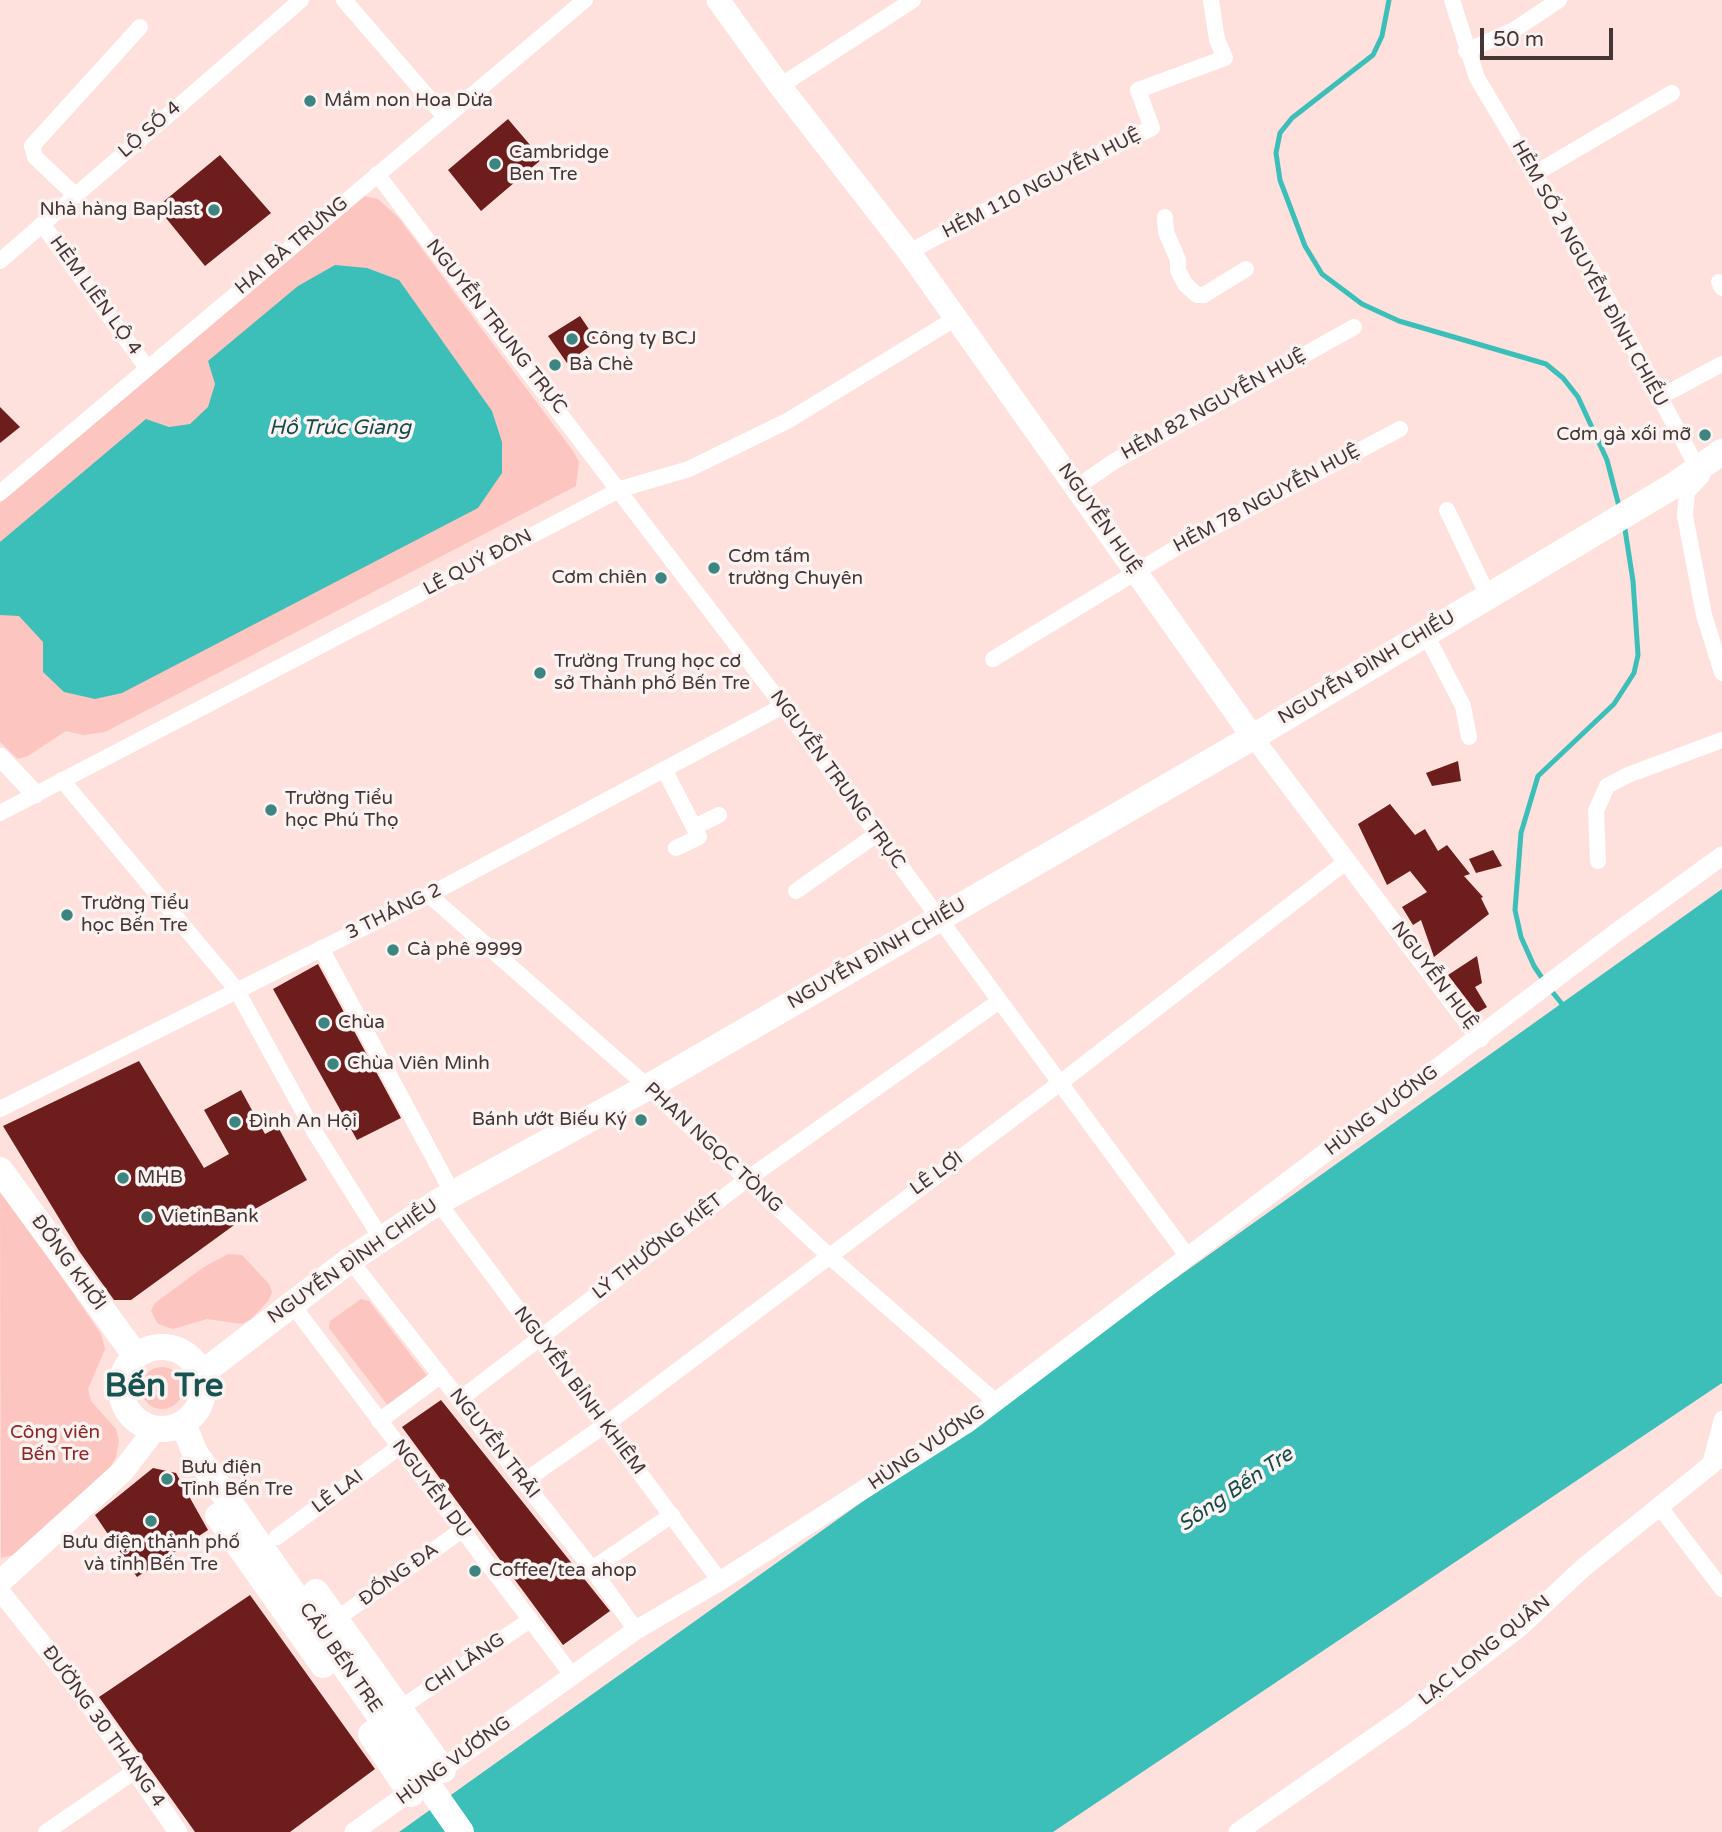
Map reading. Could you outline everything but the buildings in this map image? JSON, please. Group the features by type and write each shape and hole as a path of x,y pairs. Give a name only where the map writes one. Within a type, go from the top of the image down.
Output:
{"main road":[{"name":"NGUYỄN HUỆ","path":"718,0 780,86 909,252 1253,737"},
{"path":"1679,492 1698,469 1722,454"},
{"name":"NGUYỄN ĐÌNH CHIỂU","path":"201,1374 350,1260 445,1198 648,1087 1253,737 1564,550 1679,492"},
{"name":"ĐỒNG KHỞI","path":"0,1170 136,1356"},
{"path":"160,1347 173,1348 195,1362 201,1374 204,1385 199,1407 183,1423 155,1429 138,1421 123,1402 123,1377 136,1356 160,1347"},
{"path":"183,1423 195,1453 204,1496 411,1794"},
{"path":"0,1582 123,1471 155,1429"},
{"path":"195,1453 231,1476 443,1770"},
{"name":"CẦU BẾN TRE","path":"195,1453 461,1832"}],"street":[{"name":"LỘ SỐ 4","path":"0,261 301,0"},
{"path":"344,0 445,117"},
{"name":"HAI BÀ TRƯNG","path":"0,493 585,0"},
{"path":"780,86 913,0"},
{"name":"HẺM 110 NGUYỄN HUỆ","path":"909,252 1041,181 1152,128 1138,90 1226,58 1217,40 1211,0"},
{"name":"HẺM SỐ 2 NGUYỄN ĐÌNH CHIỂU","path":"1452,0 1466,51 1486,95 1536,173 1593,272 1698,469"},
{"path":"1466,51 1514,30 1559,0"},
{"path":"75,195 35,157 32,146 140,27"},
{"path":"1536,173 1672,93"},
{"name":"NGUYỄN TRUNG TRỰC","path":"377,174 621,489 1188,1257"},
{"path":"1166,217 1166,232 1178,260 1178,270 1185,284 1198,295 1204,295 1246,270"},
{"name":"HẺM LIÊN LỘ 4","path":"42,224 147,368"},
{"name":"LÊ QUÝ ĐÔN","path":"0,813 621,489 689,469 789,420 956,318"},
{"name":"HẺM 82 NGUYỄN HUỆ","path":"1077,487 1113,462 1354,327"},
{"path":"1658,398 1722,363"},
{"name":"HẺM 78 NGUYỄN HUỆ","path":"993,659 1136,570 1400,429"},
{"path":"1722,454 1679,492 1704,614 1722,673"},
{"path":"1447,510 1488,596"},
{"path":"1425,633 1462,706 1469,737"},
{"name":"3 THÁNG 2","path":"0,1109 429,895 783,706"},
{"name":"NGUYỄN HUỆ","path":"1253,737 1347,860 1487,1032"},
{"path":"1598,861 1596,811 1607,786 1628,775 1722,740"},
{"path":"0,758 35,794"},
{"path":"664,769 699,836 676,848"},
{"path":"62,780 236,989 314,1131 381,1238"},
{"path":"694,827 719,815"},
{"path":"796,891 877,834"},
{"name":"HÙNG VƯƠNG","path":"354,1832 411,1794 636,1630 720,1581 939,1443 1617,932 1722,856"},
{"name":"LÊ LỢI","path":"523,1482 605,1425 1060,1083 1347,860"},
{"name":"PHAN NGỌC TÒNG","path":"429,895 648,1087 828,1255 996,1402"},
{"name":"NGUYỄN BỈNH KHIÊM","path":"321,948 445,1198 539,1339 720,1581"},
{"name":"LÝ THƯỜNG KIỆT","path":"459,1400 746,1180 998,1002"},
{"name":"NGUYỄN TRÃI","path":"350,1260 592,1569 636,1630"},
{"name":"NGUYỄN DU","path":"291,1303 572,1675"},
{"path":"379,1421 440,1376"},
{"path":"1716,1460 1722,1419"},
{"name":"LÊ LAI","path":"277,1537 399,1447"},
{"name":"LẠC LONG QUÂN","path":"1238,1832 1406,1715 1508,1636 1658,1506 1716,1460"},
{"path":"1658,1506 1722,1589"},
{"path":"592,1569 672,1515"},
{"name":"ĐỐNG ĐA","path":"335,1620 462,1530"},
{"name":"ĐƯỜNG 30 THÁNG 4","path":"0,1591 83,1695 178,1832"},
{"name":"CHI LĂNG","path":"399,1709 530,1620"},
{"path":"46,1832 135,1771"}],"green space":[{"name":"Hồ Trúc Giang","path":"364,196 378,199 398,217 573,451 579,462 576,486 105,732 83,735 66,731 28,756 18,759 0,742 0,503"},
{"name":"Công viên Bến Tre","path":"0,1187 101,1334 105,1349 88,1389 91,1401 116,1429 119,1441 116,1457 109,1469 14,1555 1,1558"},
{"path":"228,1254 242,1255 269,1284 272,1292 269,1300 251,1319 242,1324 207,1319 173,1329 158,1324 151,1311 155,1303 204,1267"},
{"path":"361,1299 369,1301 428,1377 389,1407 329,1328 330,1321"},
{"path":"162,1367 177,1373 183,1388 177,1403 162,1409 147,1403 141,1388 147,1373"}],"water":[{"name":"Hồ Trúc Giang","path":"335,265 367,268 399,280 492,411 502,442 502,473 478,508 122,693 95,699 64,692 43,672 43,642 19,616 0,615 0,542 146,419 169,427 190,424 208,407 215,384 208,361 298,286"},
{"name":"Sông Bến Tre","path":"1722,889 1722,1383 1053,1832 399,1832"}],"waterway":[{"path":"1389,0 1382,36 1373,55 1292,118 1280,133 1276,153 1280,180 1305,246 1322,274 1362,304 1399,321 1546,364 1563,378 1578,397 1607,460 1620,510"},
{"path":"1544,981 1521,937 1515,910 1521,833 1538,776 1614,704 1634,673 1638,655 1633,581 1624,523"},
{"path":"1550,989 1566,1009"}],"place":[{"name":"Mầm non Hoa Dừa","path":"310,101"},
{"name":"Cambridge Ben Tre","path":"495,164"},
{"name":"Nhà hàng Baplast","path":"214,210"},
{"name":"Công ty BCJ","path":"572,339"},
{"name":"Bà Chè","path":"555,365"},
{"name":"Cơm gà xối mỡ","path":"1705,435"},
{"name":"Cơm tấm trường Chuyên","path":"714,568"},
{"name":"Cơm chiên","path":"661,578"},
{"name":"Trường Trung học cơ sở Thành phố Bến Tre","path":"540,673"},
{"name":"Trường Tiểu học Phú Thọ","path":"271,810"},
{"name":"Trường Tiểu học Bến Tre","path":"67,915"},
{"name":"Cà phê 9999","path":"393,950"},
{"name":"Chùa","path":"324,1023"},
{"name":"Chùa Viên Minh","path":"333,1064"},
{"name":"Bánh ướt Biếu Ký","path":"641,1120"},
{"name":"Đình An Hội","path":"235,1122"},
{"name":"MHB","path":"123,1178"},
{"name":"VietinBank","path":"147,1217"},
{"name":"Bưu điện Tỉnh Bến Tre","path":"167,1479"},
{"name":"Bưu điện thành phố và tỉnh Bến Tre","path":"151,1521"},
{"name":"Coffee/tea ahop","path":"475,1571"}],"district":[{"name":"Bến Tre","path":"164,1387"}]}
